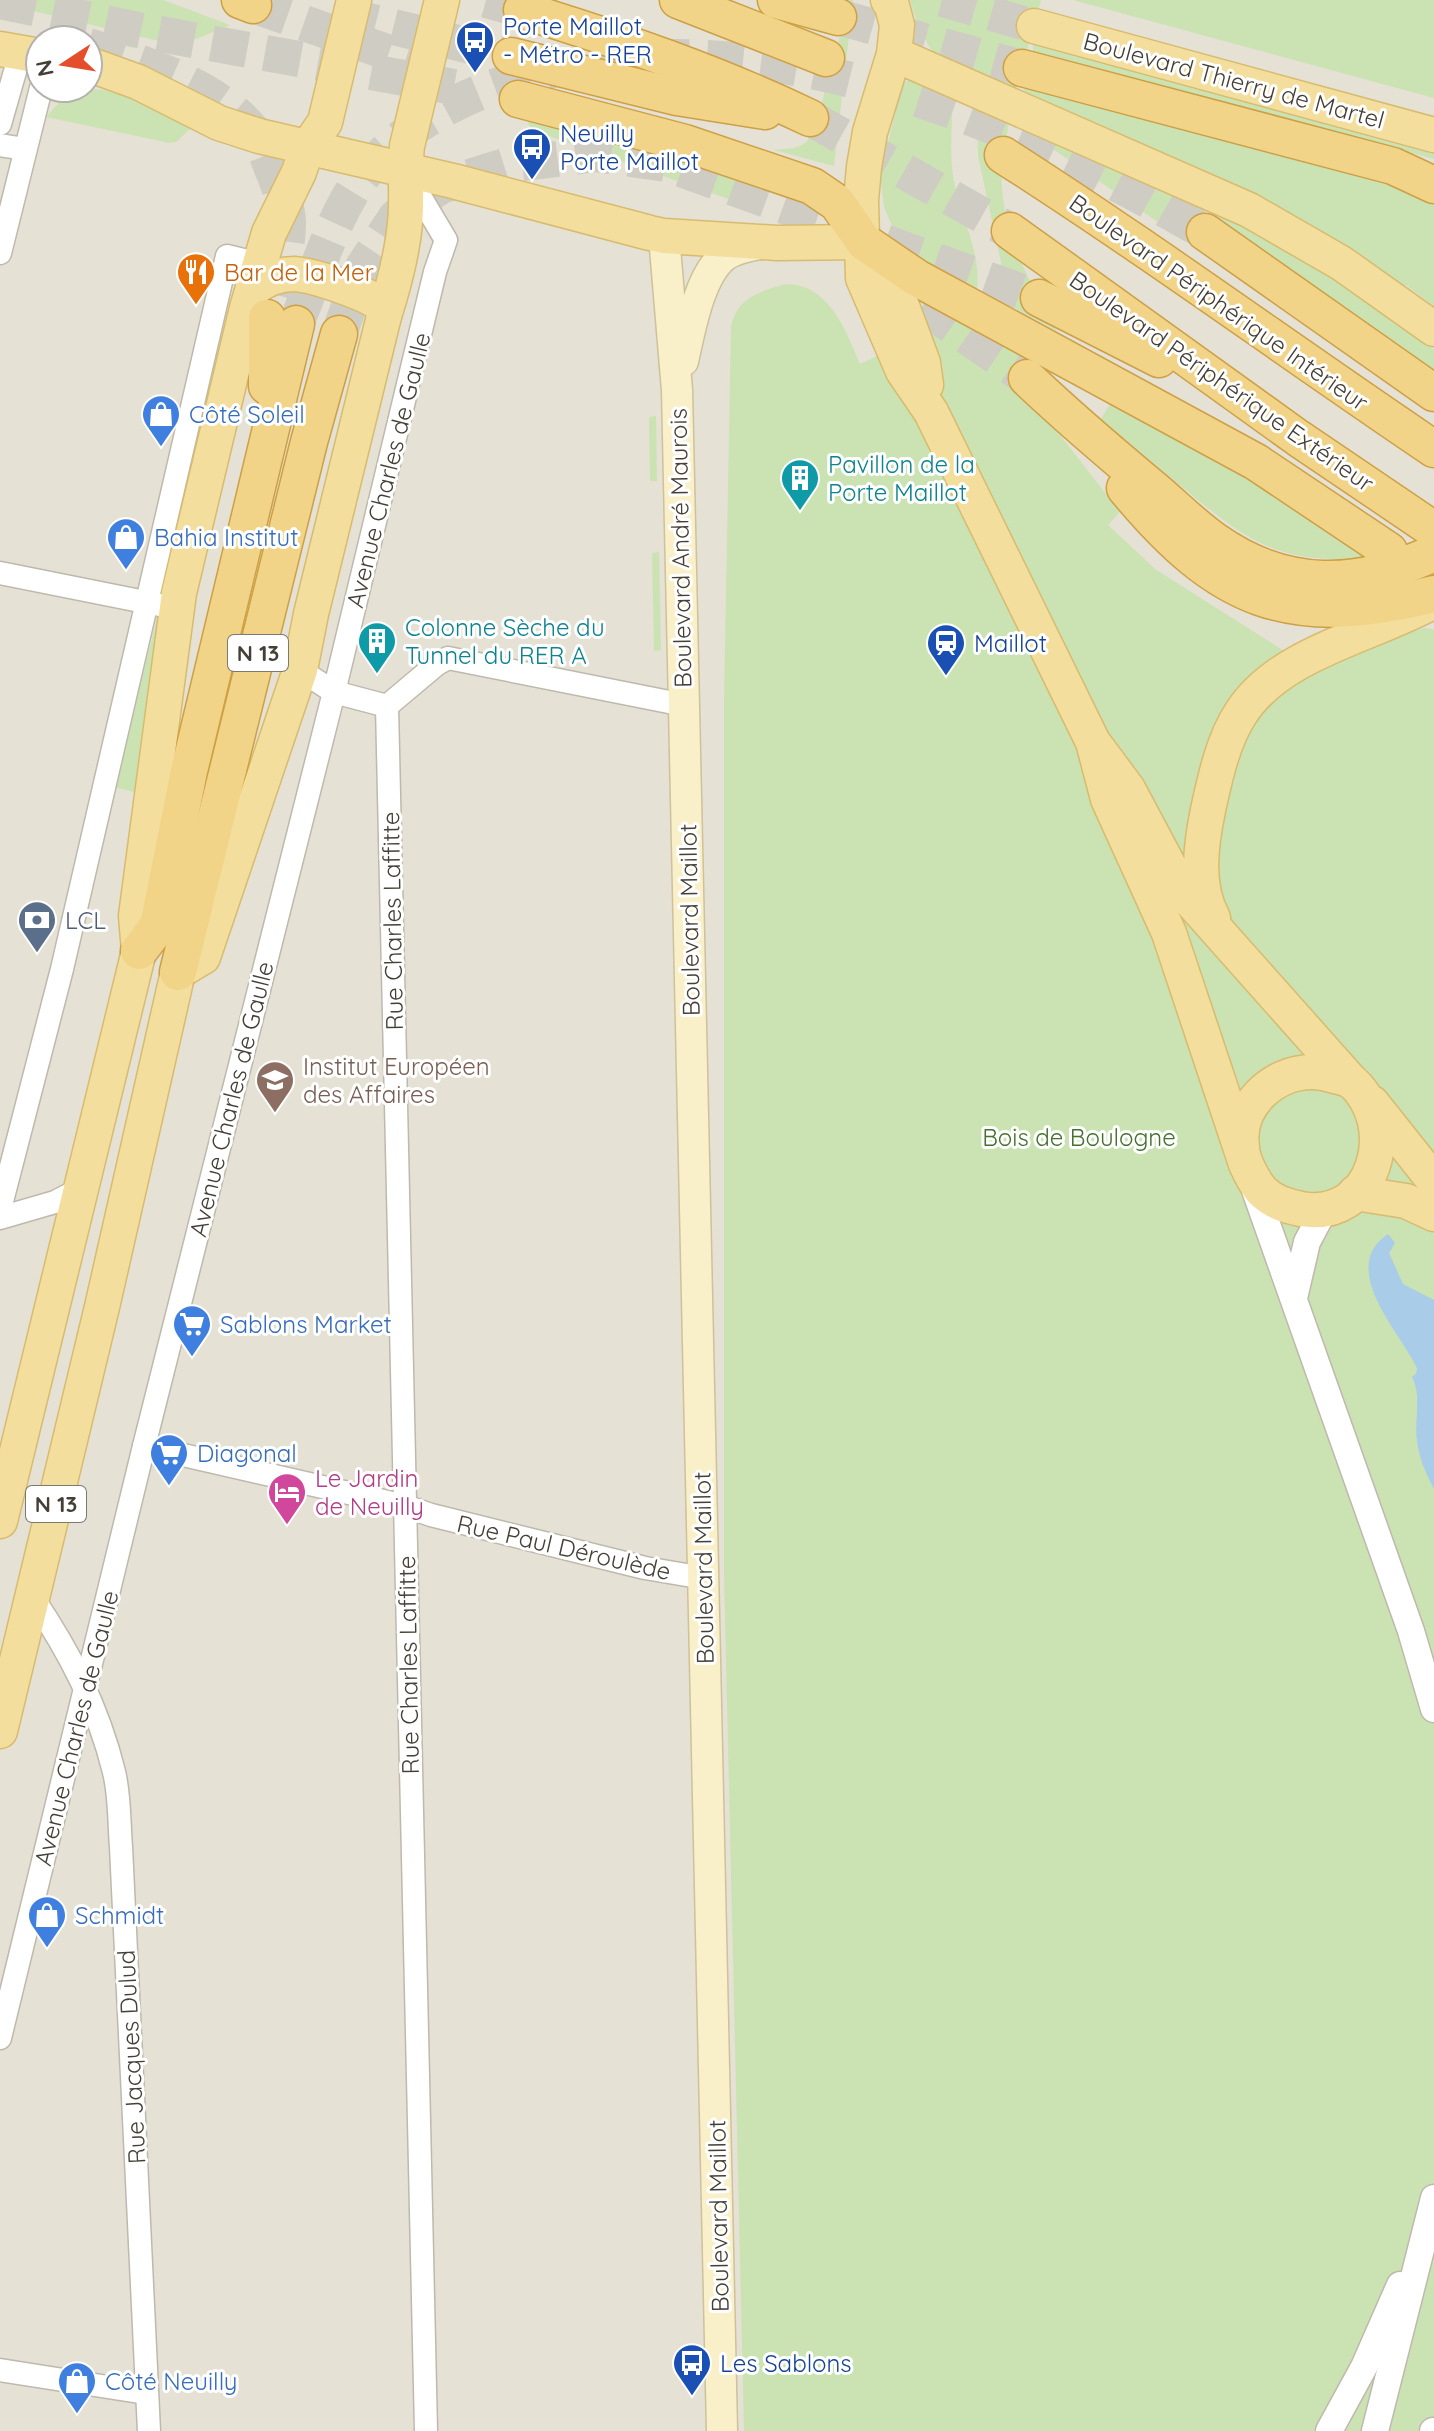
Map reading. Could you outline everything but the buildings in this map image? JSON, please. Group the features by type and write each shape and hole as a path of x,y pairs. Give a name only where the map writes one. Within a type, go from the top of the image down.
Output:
{"highway":[{"path":"678,0 826,58"},
{"path":"776,0 838,17"},
{"path":"511,56 677,97 810,118 705,71 624,41 522,10"},
{"path":"1022,68 1434,177"},
{"path":"518,99 685,143 812,186 837,203 864,242 942,292 1256,462 1389,551"},
{"name":"Boulevard Périphérique Intérieur","path":"1003,155 1108,222 1434,449"},
{"path":"1393,166 1434,185"},
{"name":"Boulevard Périphérique Extérieur","path":"1010,231 1434,530"},
{"path":"1205,232 1434,393"},
{"name":"N 13","path":"139,951 158,926 189,771 266,440 269,285"},
{"path":"1039,298 1268,415"},
{"name":"N 13","path":"178,972 309,442 339,334"},
{"path":"1027,378 1213,540 1255,563 1300,577 1345,578 1384,573 1434,553"},
{"path":"1061,410 1171,541 1205,568 1251,595 1306,608 1350,608 1434,594"}],"main road":[{"path":"139,951 136,916 179,593 307,148 325,122 354,0"},
{"name":"Avenue Charles de Gaulle","path":"178,972 203,957 300,670 311,614 399,264 407,190 404,170 442,0"},
{"path":"888,0 897,25 894,54 870,132 864,167 861,200 863,278 903,371 929,408 1093,742 1128,789 1178,883 1198,910 1356,1085 1434,1181"},
{"name":"Boulevard Thierry de Martel","path":"1434,112 1037,15 1434,135"},
{"path":"894,54 1249,210 1314,246 1434,329"},
{"path":"104,70 138,82 229,127 664,236 777,243 864,242"},
{"name":"Boulevard André Maurois","path":"664,236 677,390 684,705"},
{"name":"Boulevard André Maurois","path":"677,390 694,316 714,268 728,253 753,245 777,243"},
{"path":"269,285 266,279 294,274 334,284 375,299 383,306 384,316"},
{"path":"1223,935 1209,912 1201,859 1215,782 1241,713 1261,690 1306,659 1434,601"},
{"name":"Boulevard Maillot","path":"684,705 722,2431"},
{"path":"1093,742 1108,799 1169,933 1244,1158 1259,1188 1286,1206 1310,1211 1324,1210 1355,1193 1370,1175 1379,1149 1377,1122 1356,1085 1311,1072 1291,1076 1274,1083 1257,1098 1245,1118 1241,1140 1244,1158"},
{"name":"N 13","path":"0,1521 139,951"},
{"name":"N 13","path":"0,1731 178,972"},
{"path":"1355,1193 1406,1201 1434,1214"}],"street":[{"path":"0,124 20,53"},
{"path":"0,253 37,104"},
{"path":"0,145 25,149"},
{"name":"Avenue Charles de Gaulle","path":"0,2038 435,272 446,240 404,170"},
{"path":"0,1209 62,969 227,256 269,285"},
{"path":"0,573 146,603 168,604 179,593"},
{"path":"300,670 334,692 387,706 448,658 684,705"},
{"name":"Rue Charles Laffitte","path":"387,706 426,2431"},
{"path":"1244,1158 1411,1631 1434,1709"},
{"path":"0,1218 55,1202 82,1188"},
{"path":"1294,1298 1307,1242 1324,1210"},
{"name":"Rue Paul Déroulède","path":"144,1446 405,1506 645,1568 704,1578"},
{"name":"Rue Jacques Dulud","path":"33,1598 64,1644 86,1688 115,1774 149,2431"},
{"path":"1329,2431 1364,2367 1431,2208"},
{"path":"1375,2431 1431,2208"},
{"path":"0,2370 146,2393"}],"shaded area":[{"path":"0,0 1434,0 1434,2431 0,2431"}],"green space":[{"path":"0,0 163,0 230,25 196,39 163,42 104,28 104,24 88,24 0,3"},
{"path":"837,0 853,0 834,166 774,150 801,145 814,131 843,25"},
{"path":"910,0 1041,0 1016,90 965,71 933,52 924,38"},
{"path":"1073,0 1434,0 1434,98"},
{"path":"1033,44 1434,147 1434,159 1033,51"},
{"path":"920,79 953,96 952,171 977,267 976,296 917,260 895,232 884,207 880,175 902,86 908,80"},
{"path":"1025,86 1386,184 1411,192 1434,205 1434,306 1406,285 1385,312 1434,350 1434,371 1175,187 1224,268 1017,124"},
{"path":"104,90 151,107 191,128 176,142 170,143 46,117 58,104 104,104"},
{"path":"977,107 1009,122 1002,165 1005,210 1017,252 1057,331 1001,301 1001,262 978,156"},
{"path":"527,121 661,154 769,192 760,210 532,130"},
{"name":"Bois de Boulogne","path":"787,284 802,286 825,301 842,324 860,364 937,329 935,320 939,313 977,329 1041,366 1016,394 1060,435 1120,512 1108,525 1155,569 1292,656 1399,636 1424,628 1434,629 1434,2431 744,2431 724,1573 724,701 731,328 738,310 751,297"},
{"path":"1110,404 1265,489 1365,557 1336,559 1286,553 1245,534 1204,505 1101,419"},
{"path":"656,416 657,481 650,481 649,417"},
{"path":"659,552 661,650 654,651 652,553"},
{"path":"157,619 161,619 141,794 114,787"}],"water":[{"path":"1388,1234 1395,1243 1389,1253 1403,1284 1434,1300 1434,1489 1423,1466 1417,1441 1417,1392 1412,1377 1417,1368 1387,1319 1370,1282 1369,1264 1374,1248"}],"tunnel":[{"path":"486,0 522,10"},
{"path":"942,0 1034,26"},
{"path":"0,1 143,31 454,87"},
{"path":"253,5 415,62"},
{"path":"341,14 511,56"},
{"path":"838,17 1022,68"},
{"path":"104,51 161,71 210,95 250,128 264,148 287,211 288,223 283,260 267,318"},
{"path":"296,324 337,220 358,182 408,132 450,106 520,78 630,59 716,58 802,69 887,90 971,118 1052,152 1205,232"},
{"path":"810,118 1010,231"},
{"path":"339,334 363,267 396,217 441,186 508,165 596,154 667,164 1039,298"},
{"path":"878,275 1027,378"}],"place":[{"name":"Porte Maillot - Métro - RER","path":"475,74"},
{"name":"Neuilly Porte Maillot","path":"532,181"},
{"name":"Bar de la Mer","path":"196,306"},
{"name":"Côté Soleil","path":"161,448"},
{"name":"Pavillon de la Porte Maillot","path":"800,512"},
{"name":"Bahia Institut","path":"126,571"},
{"name":"Colonne Sèche du Tunnel du RER A","path":"377,675"},
{"name":"Maillot","path":"946,677"},
{"name":"LCL","path":"37,954"},
{"name":"Institut Européen des Affaires","path":"275,1114"},
{"name":"Sablons Market","path":"192,1358"},
{"name":"Diagonal","path":"169,1487"},
{"name":"Le Jardin de Neuilly","path":"287,1526"},
{"name":"Schmidt","path":"47,1949"},
{"name":"Les Sablons","path":"692,2397"},
{"name":"Côté Neuilly","path":"77,2415"}]}
